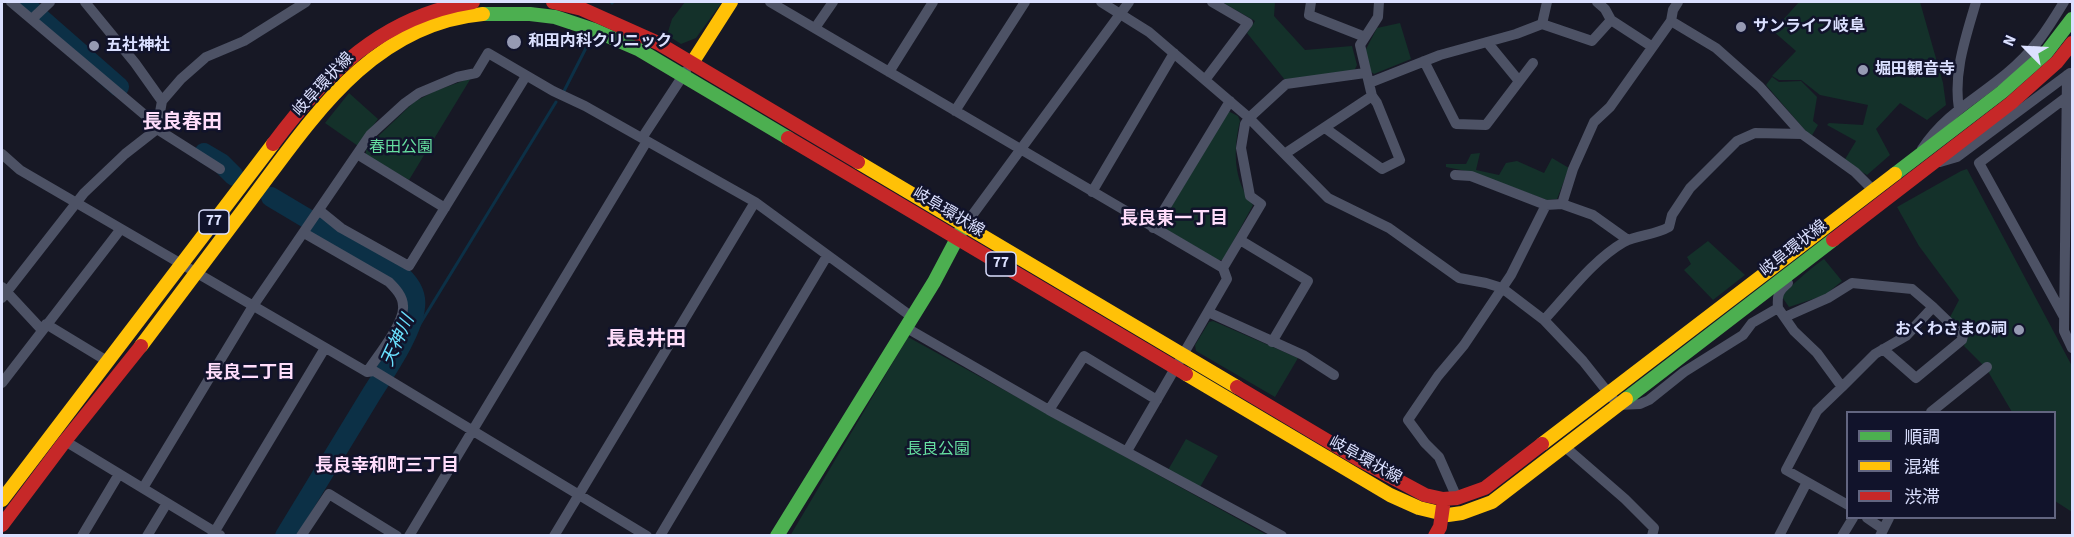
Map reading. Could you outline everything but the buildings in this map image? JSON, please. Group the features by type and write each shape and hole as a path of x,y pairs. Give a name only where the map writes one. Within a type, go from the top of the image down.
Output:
{"main road":[{"name":"岐阜環状線","path":"2,500 300,111 331,75 379,37 410,20 456,4 473,2"},
{"name":"岐阜環状線","path":"553,2 582,9 645,36 1358,459 1425,495 1450,499 1485,488 2002,92 2046,53 2073,19"},
{"path":"692,63 730,2"},
{"name":"岐阜環状線","path":"2,525 65,441 123,370 312,118 343,84 386,48 430,27 458,18 515,12 557,19 578,24 638,49 1341,466 1420,510 1443,514 1460,513 1492,502 2011,103 2057,62 2073,43"},
{"path":"777,536 934,282 965,225"},
{"path":"1436,536 1450,499"}],"street":[{"path":"11,2 35,16 152,121 157,129 220,169"},
{"path":"35,16 50,2"},
{"path":"88,2 162,101"},
{"path":"108,361 44,327 3,293 76,204 111,167 157,129 162,101 181,79 206,57 244,41 306,2"},
{"path":"770,2 1223,268 1227,279 1127,452"},
{"path":"815,28 833,2"},
{"path":"889,72 933,2"},
{"path":"955,111 1025,2"},
{"path":"1101,2 1121,13 1174,53 1230,101 1286,153 1328,198 1389,228 1459,278 1502,288 1544,320 1583,361 1618,405 1640,404 1649,400 1684,372 1743,335 1752,323 1778,308"},
{"path":"965,225 1129,2"},
{"path":"1205,80 1248,23 1212,2"},
{"path":"1311,2 1309,15 1365,37"},
{"path":"1325,128 1382,169 1400,160 1372,96 1360,45 1378,17 1379,2"},
{"path":"1542,24 1547,2"},
{"path":"1597,2 1605,9 1611,20 1651,46"},
{"path":"1562,204 1573,169 1593,122 1610,107 1651,46 1671,21 1673,10 1678,2"},
{"path":"1959,109 1956,90 1958,70 1976,2"},
{"path":"1916,157 1934,130 2008,72 2042,39 2064,2"},
{"path":"1223,268 1261,204 1250,196 1242,159 1241,137 1245,124 1286,84 1367,78 1542,24 1592,41 1611,20"},
{"path":"1671,21 1716,48 1760,87 1802,134 1855,172 1873,190"},
{"path":"1487,42 1520,81"},
{"path":"143,488 253,306 370,135 405,103 445,81 476,73 488,53 755,202 828,255 909,322 1049,410 1282,536"},
{"path":"1092,192 1174,53"},
{"path":"1424,61 1456,124 1486,125 1533,63"},
{"path":"409,536 692,63"},
{"path":"1931,164 1957,157 2070,73"},
{"path":"2064,317 2070,73"},
{"path":"318,214 409,267 526,76"},
{"path":"2070,95 1978,163 2064,317 2073,348"},
{"path":"1286,153 1372,96"},
{"path":"1153,228 1230,101"},
{"path":"1544,320 1607,252 1628,240 1669,227 1672,215 1690,188 1737,141 1755,133 1802,134"},
{"path":"2,154 20,170 76,204 325,348 390,381 647,536"},
{"path":"357,154 445,208"},
{"path":"1455,175 1471,176 1546,205 1562,204 1593,215 1628,240"},
{"path":"554,536 755,202"},
{"path":"1450,499 1439,457 1408,420 1438,376 1464,345 1502,288 1546,205"},
{"path":"2,383 120,230"},
{"path":"306,231 389,282 398,292 404,306 400,320 370,372"},
{"path":"1240,240 1308,281 1272,342"},
{"path":"660,536 828,255"},
{"path":"1778,308 1777,296 1780,290 1804,269 1809,258"},
{"path":"1785,317 1828,298 1852,283 1912,289 1963,336 1962,340 1916,378 1883,349"},
{"path":"1748,305 1759,304 1768,299 1778,308 1794,331 1817,353 1842,387"},
{"path":"1846,504 1786,470 1817,411 1875,354 1906,336 1933,307"},
{"path":"1208,312 1303,355 1334,375"},
{"path":"65,441 215,534 325,348"},
{"path":"1049,410 1084,356 1156,400"},
{"path":"1932,411 1987,367"},
{"path":"1564,446 1625,499 1654,528 1652,536"},
{"path":"81,536 119,474"},
{"path":"1779,536 1807,482"},
{"path":"301,536 329,494 398,536"},
{"path":"147,536 167,503"},
{"path":"1842,536 1852,519"},
{"path":"1868,519 1881,532"}],"green space":[{"path":"685,2 722,2 696,38 681,44 667,35 672,19"},
{"path":"1222,2 1275,2 1274,16 1305,50 1352,46 1357,65 1354,71 1285,80 1247,33 1255,21"},
{"path":"1799,2 1920,2 1943,83 1946,105 1927,120 1900,103 1876,129 1890,155 1867,175 1844,161 1856,141 1827,125 1829,123 1863,125 1868,105 1820,95 1801,80 1779,80 1772,76 1796,51 1773,31"},
{"path":"1400,23 1411,59 1374,74 1370,71 1365,51 1377,28"},
{"path":"1772,77 1779,82 1801,81 1817,97 1813,121 1818,125 1811,137 1766,85"},
{"name":"春田公園","path":"471,78 409,180 366,155 370,144 414,102 435,91"},
{"path":"349,93 378,119 358,146 325,123"},
{"path":"1228,111 1238,116 1240,121 1236,143 1236,165 1246,196 1253,205 1223,260 1218,260 1160,226"},
{"path":"1480,153 1476,170 1499,175 1506,163 1517,161 1544,173 1552,158 1569,168 1557,199 1547,200 1471,172 1446,167 1446,164 1466,164 1471,154"},
{"path":"1967,169 2072,366 2072,512 2056,502 2056,411 2011,411 1986,368 1964,346 1968,337 1949,319 1959,300 1919,246 1897,207"},
{"path":"1708,241 1745,275 1713,300 1684,270 1691,264 1687,257"},
{"path":"1824,259 1842,281 1825,295 1789,307 1782,297 1801,277"},
{"path":"1213,321 1298,358 1275,397 1196,351 1195,345 1209,322"},
{"name":"長良公園","path":"908,337 1267,535 790,536"},
{"path":"1186,439 1218,456 1200,487 1168,470"}],"waterway":[{"name":"天神川","path":"22,2 119,87"},
{"path":"563,93 588,44"},
{"path":"403,340 412,337 556,102"},
{"name":"天神川","path":"204,153 221,163 234,176"},
{"name":"天神川","path":"271,197 397,272 405,279 415,297 413,317 398,352 285,536"}],"traffic: fast":[{"path":"483,14 530,14 555,17 594,30 638,49 788,138"},
{"path":"1895,174 2002,92 2046,53 2072,19"},
{"path":"777,536 934,282 962,229"},
{"path":"1626,399 1833,240"}],"traffic: slow":[{"path":"692,63 731,2"},
{"path":"141,346 296,139 347,81 376,56 408,36 443,22 483,14"},
{"path":"2,500 273,144"},
{"path":"858,162 1237,387"},
{"path":"1542,444 1895,174"},
{"path":"1186,374 1390,495 1419,508 1448,515 1462,513 1492,502 1626,399"}],"traffic: jam":[{"path":"273,144 293,118 336,72 384,34 440,9 473,2"},
{"path":"553,2 582,9 658,43 858,162"},
{"path":"1833,240 2011,103 2057,62 2072,43"},
{"path":"788,138 1186,374"},
{"path":"2,525 141,346"},
{"path":"1237,387 1358,459 1425,495 1443,499 1457,498 1485,488 1542,444"},
{"path":"1435,536 1440,527 1443,506"}],"place":[{"name":"サンライフ岐阜","path":"1741,27"},
{"name":"和田内科クリニック","path":"514,42"},
{"name":"五社神社","path":"94,46"},
{"name":"堀田観音寺","path":"1863,70"},
{"name":"おくわさまの祠","path":"2019,330"}],"district":[{"name":"長良春田","path":"182,124"},
{"name":"長良東一丁目","path":"1174,220"},
{"name":"長良井田","path":"646,341"},
{"name":"長良二丁目","path":"250,374"},
{"name":"長良幸和町三丁目","path":"387,467"}]}
